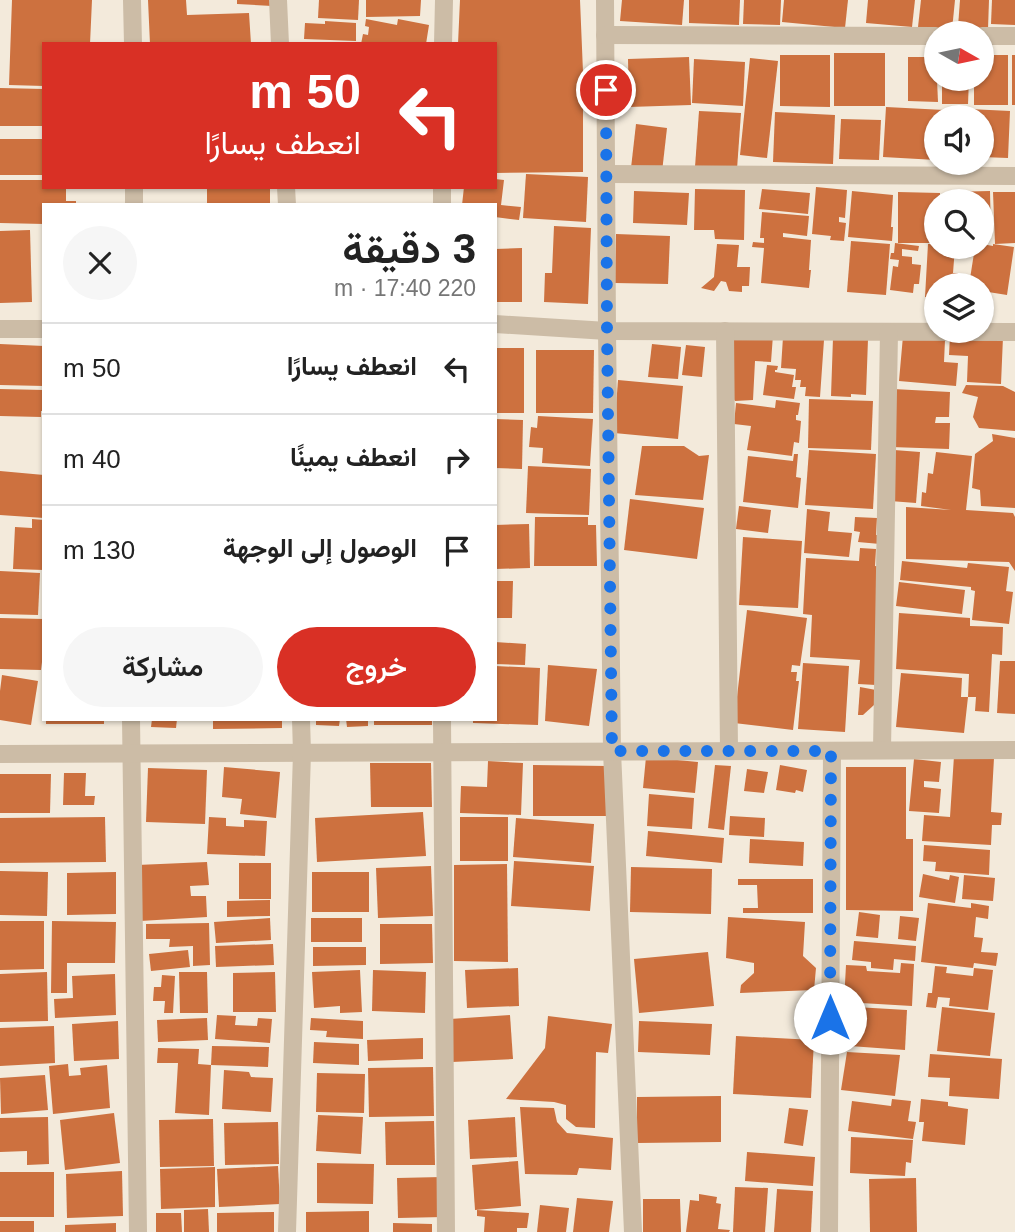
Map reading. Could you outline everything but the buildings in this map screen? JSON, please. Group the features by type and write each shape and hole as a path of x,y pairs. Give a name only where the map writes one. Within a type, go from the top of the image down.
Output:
{"street":[{"path":"132,0 133,42"},
{"path":"278,0 280,42"},
{"path":"443,42 444,0"},
{"path":"605,0 612,751 633,1232"},
{"path":"605,34 924,36"},
{"path":"994,36 1015,36"},
{"path":"606,174 1015,176"},
{"path":"497,324 607,331 1015,332"},
{"path":"0,329 42,329"},
{"path":"725,331 729,751"},
{"path":"882,750 889,332"},
{"path":"131,721 138,1232"},
{"path":"287,1232 301,721"},
{"path":"442,721 446,1232"},
{"path":"0,754 1015,750"},
{"path":"829,1232 831,751"}],"route":[{"path":"606,90 612,751 831,751 830,1018"}]}
